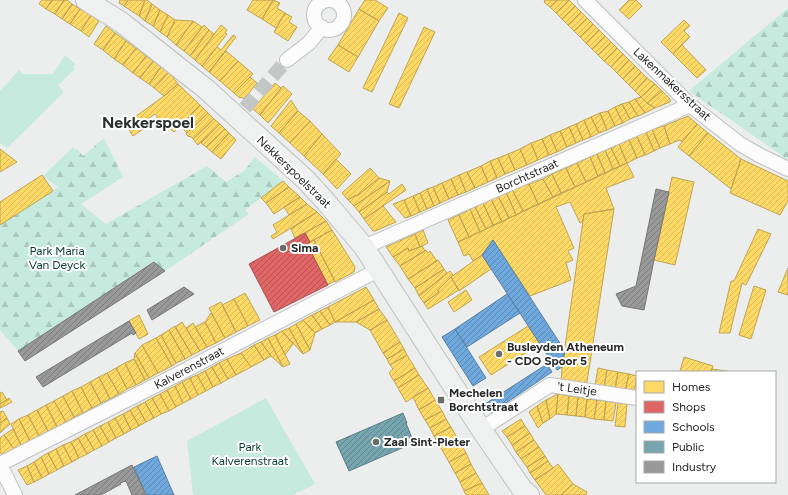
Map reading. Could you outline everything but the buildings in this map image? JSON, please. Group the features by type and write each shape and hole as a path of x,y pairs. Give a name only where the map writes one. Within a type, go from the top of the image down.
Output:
{"main road":[{"name":"Nekkerspoelstraat","path":"86,0 121,22 206,89 242,114 326,202 364,247 481,429 522,489 529,495"},
{"name":"Nekkerspoelstraat","path":"481,429 501,470 516,495"}],"street":[{"path":"331,0 339,4 344,13 342,23 335,28 326,29 322,27 316,23 314,3 331,0"},
{"name":"Lakenmakersstraat","path":"585,0 690,105 740,144 788,169"},
{"path":"287,60 309,43 322,27"},
{"name":"Borchtstraat","path":"364,247 690,105"},
{"name":"Kalverenstraat","path":"0,465 378,270"},
{"name":"'t Leitje","path":"481,429 550,385 636,398"},
{"path":"0,465 15,495"}],"green space":[{"path":"788,8 788,159 689,91"},
{"path":"65,55 75,64 73,67 75,69 58,85 64,92 7,148 0,143 0,91 19,70 23,74 53,74"},
{"name":"Park Maria Van Deyck","path":"104,138 123,177 81,204 106,224 207,166 226,182 244,171 255,157 283,181 245,210 249,214 165,271 154,263 18,351 0,330 0,225 58,187 43,176 73,147 75,150 77,148 83,156"},
{"name":"Park Kalverenstraat","path":"266,398 315,484 293,495 193,495 187,441"}],"tunnel":[{"path":"245,108 287,60"}],"place":[{"name":"Sima","path":"283,248"},
{"name":"Busleyden Atheneum - CDO Spoor 5","path":"499,354"},
{"name":"Mechelen Borchtstraat","path":"441,400"},
{"name":"Zaal Sint-Pieter","path":"376,442"}],"district":[{"name":"Nekkerspoel","path":"148,122"}]}
